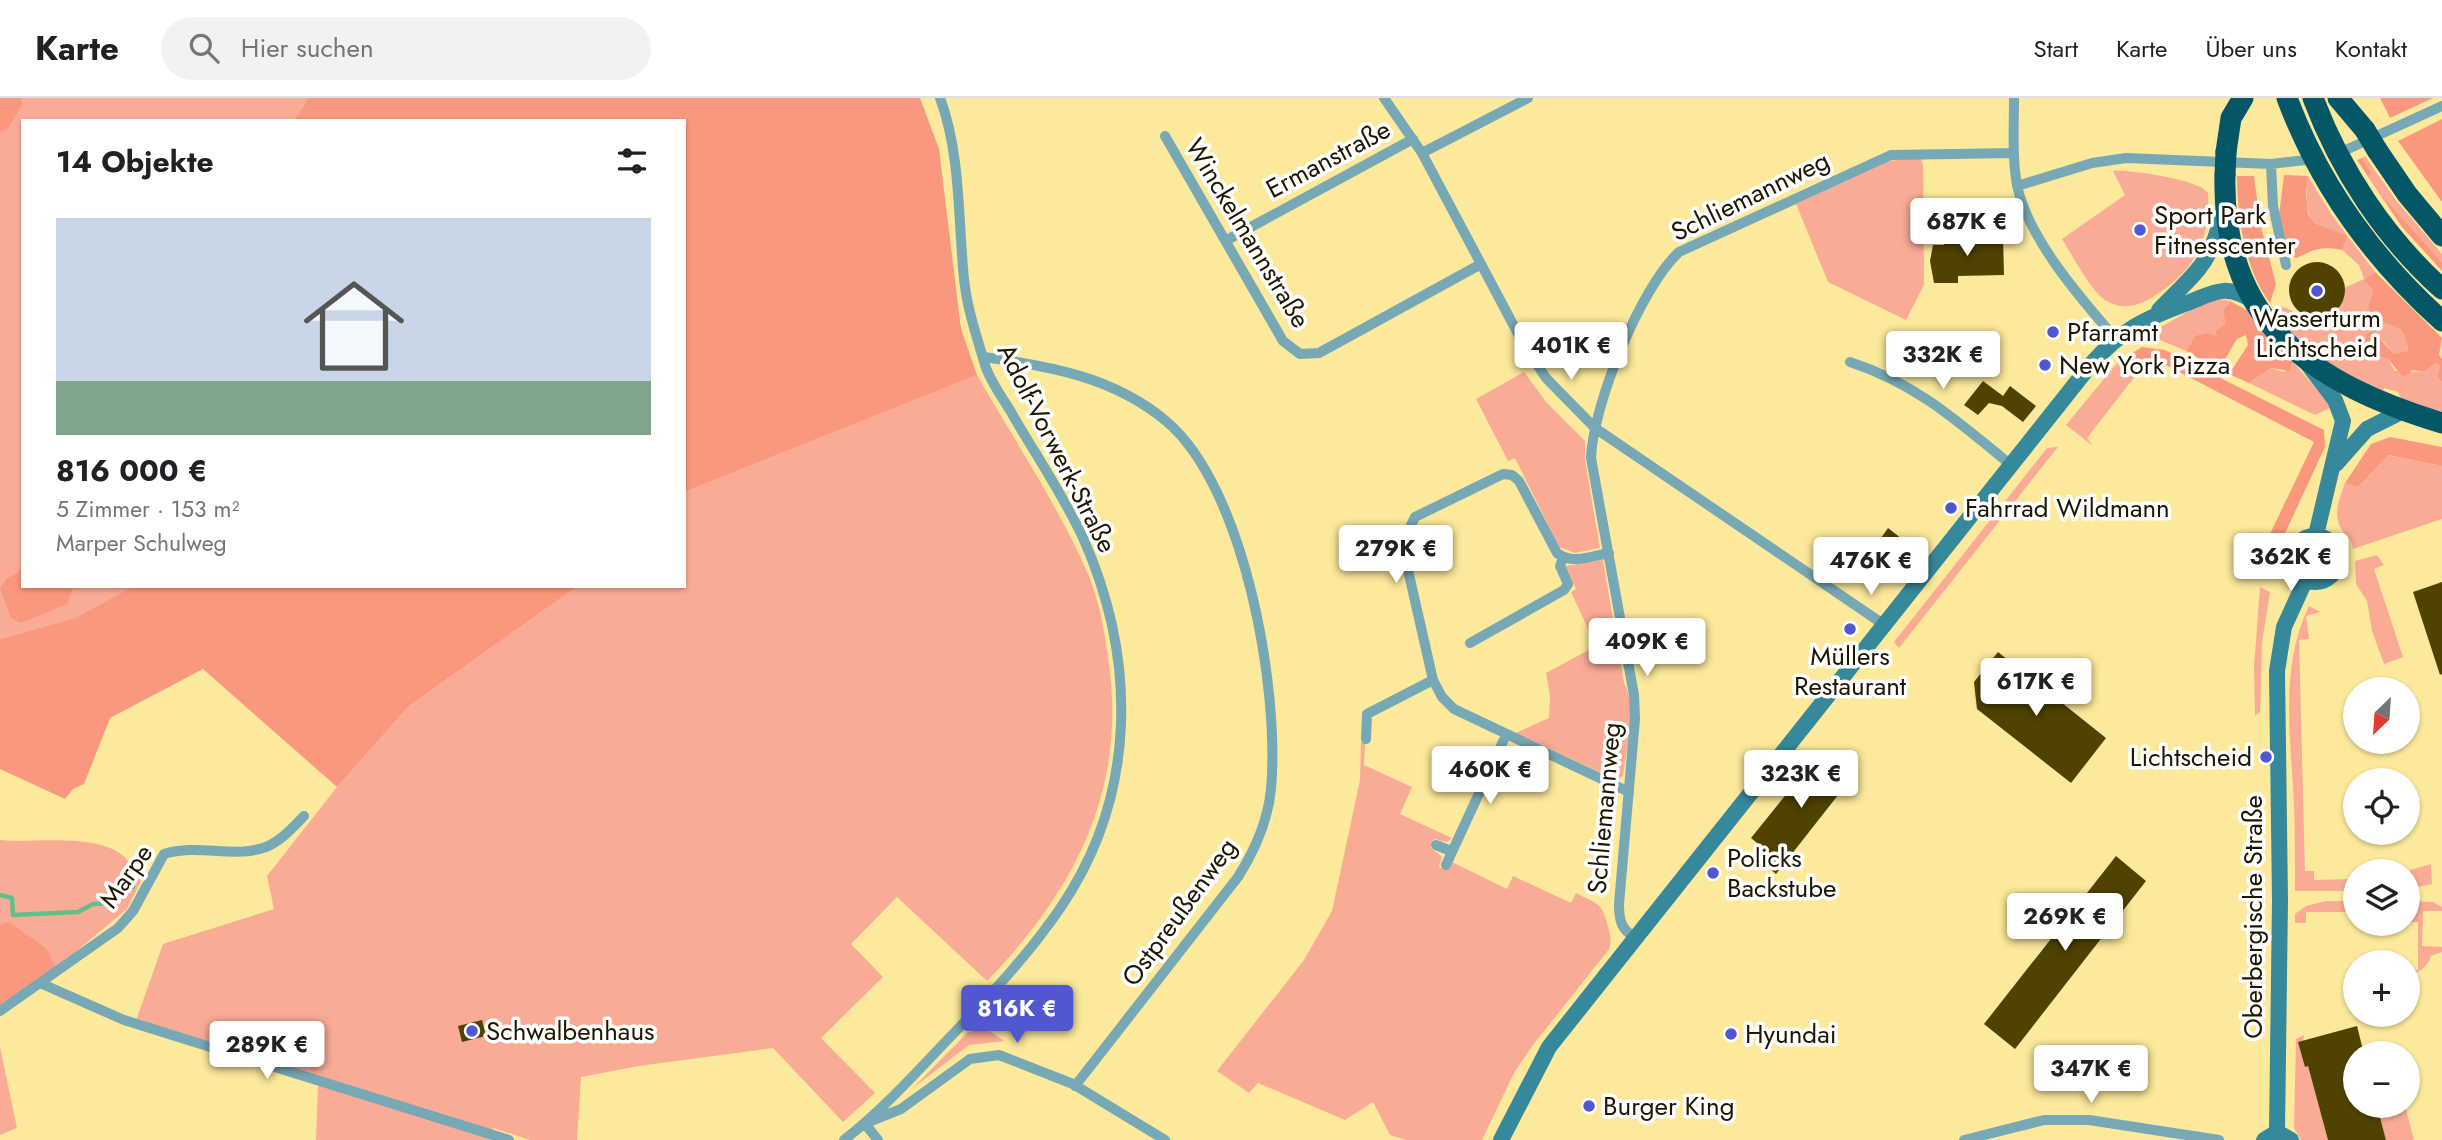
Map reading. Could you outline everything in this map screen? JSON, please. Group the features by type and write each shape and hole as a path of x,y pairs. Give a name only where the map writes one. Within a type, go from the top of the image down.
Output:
{"highway":[{"path":"2243,98 2230,108 2224,207 2238,263 2261,312 2302,357 2347,388 2401,412 2442,424"},
{"path":"2287,98 2319,170 2344,212 2390,271 2442,321"},
{"path":"2313,98 2334,146 2362,195 2400,245 2442,289"},
{"path":"2338,98 2365,130 2407,194 2442,236"},
{"path":"2354,98 2365,130"}],"main road":[{"path":"1501,1140 1549,1047 1634,937 1886,626 2092,363 2116,340 2158,312 2201,270 2217,237 2224,207"},
{"path":"2158,312 2218,290 2236,292 2261,312"},
{"path":"2302,357 2335,400 2341,413 2343,428 2334,467 2324,492 2316,535"},
{"path":"2334,467 2367,429 2401,412"},
{"path":"2316,535 2335,546 2339,562 2331,577 2322,583 2305,580 2297,574 2292,555 2300,541 2316,535"},
{"name":"Oberbergische Straße","path":"2277,1137 2280,900 2277,671 2284,627 2305,580"}],"street":[{"name":"Adolf-Vorwerk-Straße","path":"844,1140 865,1124 1010,973 1055,916 1085,866 1103,822 1115,780 1122,707 1118,642 1106,599 1083,539 986,368 974,331 964,284 954,160 940,98"},
{"path":"1384,98 1422,153 1524,345 1546,378 1595,428 1886,626"},
{"path":"1422,153 1528,98"},
{"path":"2014,98 2017,186 2026,213 2038,235 2090,309 2116,340"},
{"path":"2017,186 2092,163 2126,158 2271,164 2328,157 2442,106"},
{"name":"Winckelmannstraße","path":"1164,136 1227,240 1283,341 1300,354 1310,355 1482,264"},
{"name":"Ermanstraße","path":"1227,240 1413,139"},
{"name":"Schliemannweg","path":"1634,937 1625,931 1619,919 1634,707 1591,457 1595,428 1634,317 1666,264 1679,252 1891,155 2014,153"},
{"path":"2271,164 2275,216 2286,265"},
{"name":"Ostpreußenweg","path":"984,356 1050,366 1116,389 1167,421 1193,448 1213,483 1234,536 1251,592 1266,667 1272,733 1271,789 1265,822 1254,851 1238,877 1075,1086"},
{"path":"1850,362 1881,371 1914,390 2011,465"},
{"path":"1609,553 1576,560 1563,558 1557,553 1519,481 1512,475 1503,474 1415,517 1406,536 1405,557 1433,680 1442,697 1454,709 1629,792"},
{"path":"1470,643 1564,590 1568,584 1560,566 1563,558"},
{"path":"1366,739 1367,714 1433,680"},
{"path":"1446,865 1506,735"},
{"name":"Marpe","path":"0,1011 118,928 133,911 164,854 194,848 248,851 268,846 304,816"},
{"path":"1436,845 1451,851"},
{"path":"40,982 124,1020 509,1140"},
{"path":"878,1140 865,1124 901,1109 970,1059 985,1055 1009,1058 1075,1086 1166,1140"},
{"path":"1964,1140 2044,1120 2089,1120 2219,1140"}],"shaded area":[{"path":"0,98 308,98 295,119 21,119 21,588 129,588 75,618 0,639"},
{"path":"0,98 21,98 22,105 8,128 0,132"},
{"path":"308,98 920,98 939,149 961,329 977,375 686,491 686,119 295,119"},
{"path":"2380,98 2433,98 2390,118"},
{"path":"2442,119 2442,202 2398,141"},
{"path":"2365,156 2395,199 2442,254 2442,262 2385,199 2369,176 2372,173 2362,158"},
{"path":"2362,158 2372,173 2369,176 2385,199 2442,262 2442,271 2402,227 2357,160"},
{"path":"1921,159 1923,165 1924,285 1906,320 1828,282 1796,204 1890,161"},
{"name":"Sport Park Fitnesscenter","path":"2113,171 2179,180 2203,188 2208,193 2206,227 2196,255 2188,267 2165,289 2140,304 2128,306 2105,300 2094,289 2062,239 2125,195"},
{"path":"2284,175 2308,176 2308,214 2314,223 2347,236 2342,250 2324,248 2297,258 2289,256 2279,215"},
{"path":"2237,176 2254,176 2260,223 2276,284 2270,303 2254,275 2244,242"},
{"path":"2308,176 2331,214 2375,272 2365,280 2373,290 2368,307 2382,322 2397,325 2406,337 2408,352 2394,354 2382,340 2372,355 2388,359 2395,371 2424,372 2436,363 2440,366 2437,376 2442,382 2442,412 2401,399 2398,392 2384,388 2381,395 2316,359 2274,314 2281,306 2309,318 2326,306 2335,292 2364,279 2359,265 2342,250 2346,236 2313,223 2307,200"},
{"path":"2375,272 2442,338 2439,355 2442,359 2442,382 2437,376 2440,366 2436,363 2424,372 2412,370 2408,375 2402,376 2388,359 2363,352 2367,334 2372,331 2394,354 2408,351 2401,330 2373,318 2368,307 2373,290 2364,280"},
{"path":"2220,299 2230,301 2227,304 2226,323 2217,331 2216,336 2195,336 2186,351 2160,340 2136,341 2205,302"},
{"path":"2230,301 2248,311 2293,362 2289,371 2271,368 2249,383 2229,374 2248,345 2246,335 2237,339 2222,364 2213,366 2186,351 2195,336 2208,333 2216,336 2216,331 2226,323 2223,311"},
{"path":"2142,347 2165,350 2324,430 2325,447 2281,542 2269,536 2314,442 2158,361 2145,358 2118,362"},
{"path":"2145,358 2158,361 2139,371 2087,438 2093,446 2066,425 2118,362"},
{"path":"2293,362 2332,407 2315,415 2249,383 2271,368 2283,372 2292,366"},
{"path":"1524,372 1547,403 1585,441 1585,460 1600,548 1575,553 1559,547 1515,458 1508,461 1476,399"},
{"path":"977,375 1049,498 1092,584 1101,615 1108,657 1112,705 1110,750 1102,793 1088,834 1070,873 1046,910 1019,946 987,981 897,897 851,944 883,977 821,1038 875,1093 843,1122 773,1048 639,1066 581,1077 577,1140 530,1140 493,1128 490,1140 316,1140 318,1085 134,1026 163,944 274,909 267,876 337,787 409,706 575,588 686,588 686,491"},
{"path":"2390,437 2442,447 2442,466 2388,455 2358,487 2345,483 2371,444"},
{"path":"2058,447 1899,648 1894,642 2047,448"},
{"path":"2387,455 2442,466 2442,519 2353,549 2338,518 2343,488 2345,483 2358,487"},
{"path":"2316,547 2325,551 2329,560 2325,569 2316,573 2307,569 2303,560 2307,551"},
{"path":"2377,555 2384,565 2374,569 2403,657 2384,664 2372,631 2367,601 2356,584 2355,561"},
{"path":"1603,560 1631,716 1623,776 1617,780 1516,733 1549,718 1550,696 1546,673 1596,646 1571,592 1576,589 1565,566"},
{"path":"21,570 21,588 73,588 67,604 21,623 11,618 0,589 6,579"},
{"path":"2260,587 2270,592 2262,643 2260,712 2255,716 2254,667"},
{"path":"129,588 575,588 409,706 337,787 203,669 110,718 84,784 73,789 65,799 0,769 0,639 75,618"},
{"path":"2309,606 2320,612 2306,616 2309,639 2299,640 2305,871 2314,871 2314,880 2343,879 2343,891 2295,891 2289,703 2290,678 2300,630"},
{"path":"1361,742 1365,742 1364,765 1412,787 1400,814 1452,838 1447,842 1434,839 1430,847 1442,857 1439,867 1447,870 1452,862 1507,889 1513,876 1571,903 1576,893 1595,902 1606,919 1609,949 1514,1073 1482,1140 1406,1140 1390,1135 1373,1102 1345,1120 1258,1083 1249,1093 1217,1071 1304,960 1332,911 1360,780"},
{"path":"0,840 94,843 125,857 133,871 145,873 127,909 67,959 17,993 0,969"},
{"path":"2431,864 2432,884 2420,886 2420,867"},
{"path":"2326,901 2343,901 2343,912 2306,912 2306,923 2295,923 2295,914 2306,906"},
{"path":"2420,901 2433,902 2442,907 2442,911 2423,911 2422,946 2442,947 2442,952 2431,956 2420,970"},
{"path":"9,922 46,948 55,966 0,1014 0,924"},
{"path":"980,1024 1004,1041 969,1045 913,1088 968,1032 972,1032"},
{"path":"2304,1035 2303,1041 2299,1042 2328,1140 2301,1140 2294,1128 2296,1039"},
{"path":"0,1047 17,1128 0,1135"},
{"path":"2380,1118 2408,1118 2414,1140 2386,1140"}],"building":[{"path":"2003,235 2004,275 1958,276 1958,283 1934,283 1930,261 1933,245 1944,245 1944,236"},
{"name":"Wasserturm Lichtscheid","path":"2311,262 2323,262 2337,270 2345,284 2343,301 2337,310 2323,318 2311,318 2294,306 2289,296 2289,284 2301,267"},
{"path":"1983,381 2003,396 2010,386 2036,406 2023,422 2002,406 1989,403 1978,415 1964,405"},
{"path":"1888,528 1911,546 1889,572 1877,573 1870,562 1874,554 1887,547 1879,541"},
{"path":"2442,582 2442,674 2440,675 2413,592"},
{"path":"1998,652 2106,738 2071,783 1977,709 1974,682"},
{"path":"1821,751 1853,776 1776,874 1764,864 1772,855 1751,838"},
{"path":"2116,856 2146,881 2015,1049 1984,1024"},
{"name":"Schwalbenhaus","path":"482,1020 486,1036 462,1042 458,1026"},
{"path":"2357,1027 2361,1041 2343,1041 2343,1118 2380,1118 2386,1140 2328,1140 2308,1066 2305,1067 2298,1042"}],"waterway":[{"path":"0,895 12,898 13,915 78,912 93,904 111,903 127,888 133,887"}],"place":[{"name":"Sport Park Fitnesscenter","path":"2140,230"},
{"name":"Wasserturm Lichtscheid","path":"2317,291"},
{"name":"Pfarramt","path":"2053,332"},
{"name":"New York Pizza","path":"2045,365"},
{"name":"Fahrrad Wildmann","path":"1951,508"},
{"name":"Müllers Restaurant","path":"1850,629"},
{"name":"Lichtscheid","path":"2266,757"},
{"name":"Policks Backstube","path":"1713,873"},
{"name":"Schwalbenhaus","path":"472,1031"},
{"name":"Hyundai","path":"1731,1034"},
{"name":"Burger King","path":"1589,1106"}]}
